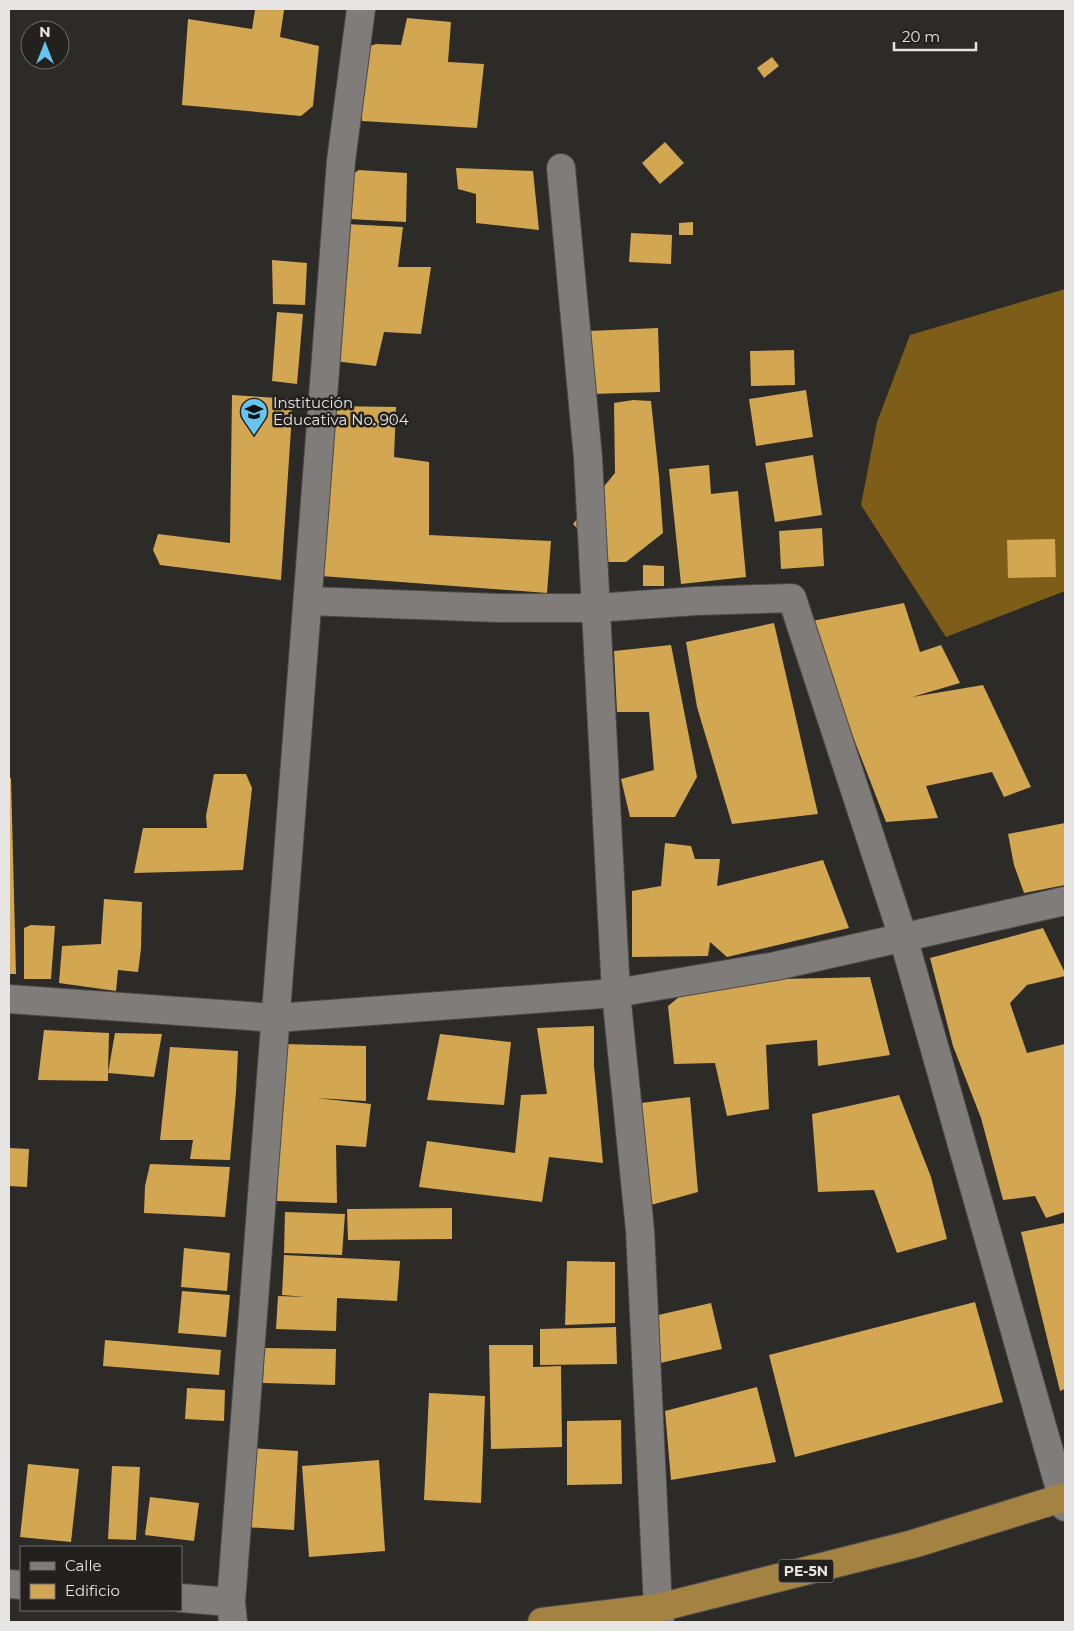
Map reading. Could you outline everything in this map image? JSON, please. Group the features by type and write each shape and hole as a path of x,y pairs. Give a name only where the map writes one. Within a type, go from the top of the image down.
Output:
{"highway":[{"name":"PE-5N","path":"542,1622 659,1615 1064,1501"}],"street":[{"path":"182,1598 232,1612 341,161 361,9"},
{"path":"561,168 588,458 616,993 640,1230 659,1615"},
{"path":"308,602 498,608 596,608 696,601 792,598 903,937 1064,1501"},
{"path":"9,999 276,1018 616,993 776,966 1065,901"}],"shaded area":[{"path":"1065,289 1065,591 946,637 861,505 877,422 910,335"}],"building":[{"path":"255,10 284,10 280,37 319,46 313,106 301,116 182,105 188,19 252,29"},
{"path":"407,18 451,22 448,62 484,64 477,128 362,121 362,82 367,47 376,44 401,45"},
{"path":"772,57 779,66 764,78 757,68"},
{"path":"665,142 684,163 660,184 642,163"},
{"path":"456,168 533,171 539,230 476,223 476,194 458,189"},
{"path":"359,170 407,173 406,222 349,219 354,173"},
{"path":"693,222 693,235 679,235 679,223"},
{"path":"346,224 403,227 398,267 431,267 421,334 384,332 376,366 334,361"},
{"path":"631,233 672,235 671,264 629,262"},
{"path":"272,260 307,263 305,305 273,304"},
{"path":"277,312 303,314 297,384 272,381"},
{"path":"658,328 660,392 591,394 589,331"},
{"path":"794,350 795,385 751,386 750,351"},
{"path":"806,390 813,437 756,446 749,399"},
{"path":"232,395 293,399 281,580 160,565 153,550 158,534 230,543"},
{"path":"633,400 651,401 663,533 626,562 609,562 573,524 615,473 614,403"},
{"path":"335,406 396,407 394,457 429,462 429,535 551,541 547,593 321,576"},
{"path":"813,455 822,515 775,522 765,463"},
{"path":"709,465 711,494 738,491 746,577 681,584 669,469"},
{"path":"822,528 824,566 781,569 779,531"},
{"path":"1055,539 1056,577 1008,578 1007,540"},
{"path":"643,565 664,566 664,586 643,586"},
{"path":"904,603 920,652 941,645 960,683 912,697 983,685 1031,787 1004,797 992,772 926,786 938,818 886,822 845,716 812,621"},
{"path":"774,623 818,814 732,824 697,707 686,642"},
{"path":"671,645 697,777 675,817 630,817 621,779 654,770 649,712 617,712 614,651"},
{"path":"214,774 246,774 252,788 243,870 134,873 143,828 207,828 206,816"},
{"path":"9,778 11,778 16,974 9,974"},
{"path":"1065,823 1065,885 1024,893 1014,865 1008,834"},
{"path":"665,843 691,846 695,859 720,859 717,886 823,860 849,928 727,957 710,942 708,956 632,957 632,891 661,886"},
{"path":"104,899 142,902 141,949 138,972 118,970 116,991 59,983 62,946 101,944"},
{"path":"31,925 55,926 51,979 24,979 24,928"},
{"path":"1043,928 1065,976 1027,985 1010,1003 1027,1053 1065,1044 1065,1212 1046,1218 1035,1196 1003,1200 981,1118 953,1046 930,958"},
{"path":"870,977 890,1055 818,1066 817,1040 766,1045 769,1109 727,1116 715,1063 674,1064 668,1006 679,997 780,979"},
{"path":"594,1026 594,1066 603,1163 549,1157 542,1202 419,1187 427,1141 515,1153 521,1095 547,1094 537,1028"},
{"path":"44,1030 109,1033 108,1081 38,1080"},
{"path":"115,1033 162,1034 154,1077 108,1073"},
{"path":"440,1034 511,1042 504,1105 427,1100"},
{"path":"282,1044 366,1046 366,1101 316,1098 371,1104 366,1147 336,1145 337,1203 277,1201"},
{"path":"170,1047 238,1051 230,1160 190,1159 193,1140 160,1140"},
{"path":"899,1095 931,1177 947,1239 897,1253 874,1190 818,1192 812,1114"},
{"path":"690,1097 698,1192 651,1205 641,1103"},
{"path":"9,1148 29,1149 27,1187 9,1186"},
{"path":"150,1164 230,1167 225,1217 144,1213 145,1186"},
{"path":"452,1208 452,1239 348,1240 347,1209"},
{"path":"285,1212 345,1214 342,1255 284,1253"},
{"path":"1065,1223 1065,1389 1060,1391 1021,1232"},
{"path":"184,1248 230,1253 227,1291 181,1287"},
{"path":"284,1255 400,1261 397,1301 337,1298 336,1331 276,1329 278,1296 306,1297 282,1295"},
{"path":"567,1261 615,1262 615,1323 565,1325"},
{"path":"182,1291 230,1295 226,1337 178,1333"},
{"path":"975,1302 1003,1402 795,1457 769,1355"},
{"path":"711,1303 722,1349 656,1364 645,1318"},
{"path":"616,1327 617,1364 540,1365 540,1329"},
{"path":"105,1340 221,1350 219,1375 103,1366"},
{"path":"489,1345 533,1345 533,1367 561,1366 562,1447 491,1449"},
{"path":"264,1348 336,1349 335,1385 263,1383"},
{"path":"757,1387 776,1462 671,1480 665,1411"},
{"path":"187,1388 225,1390 224,1421 185,1419"},
{"path":"429,1393 485,1396 481,1503 424,1500"},
{"path":"621,1420 622,1484 567,1485 567,1421"},
{"path":"249,1448 298,1451 294,1530 245,1527"},
{"path":"379,1460 385,1551 309,1557 302,1466"},
{"path":"28,1464 79,1469 71,1542 20,1537"},
{"path":"112,1466 140,1467 136,1540 108,1539"},
{"path":"150,1497 199,1503 194,1541 145,1535"}],"place":[{"name":"Institución Educativa No. 904","path":"254,436"}]}
